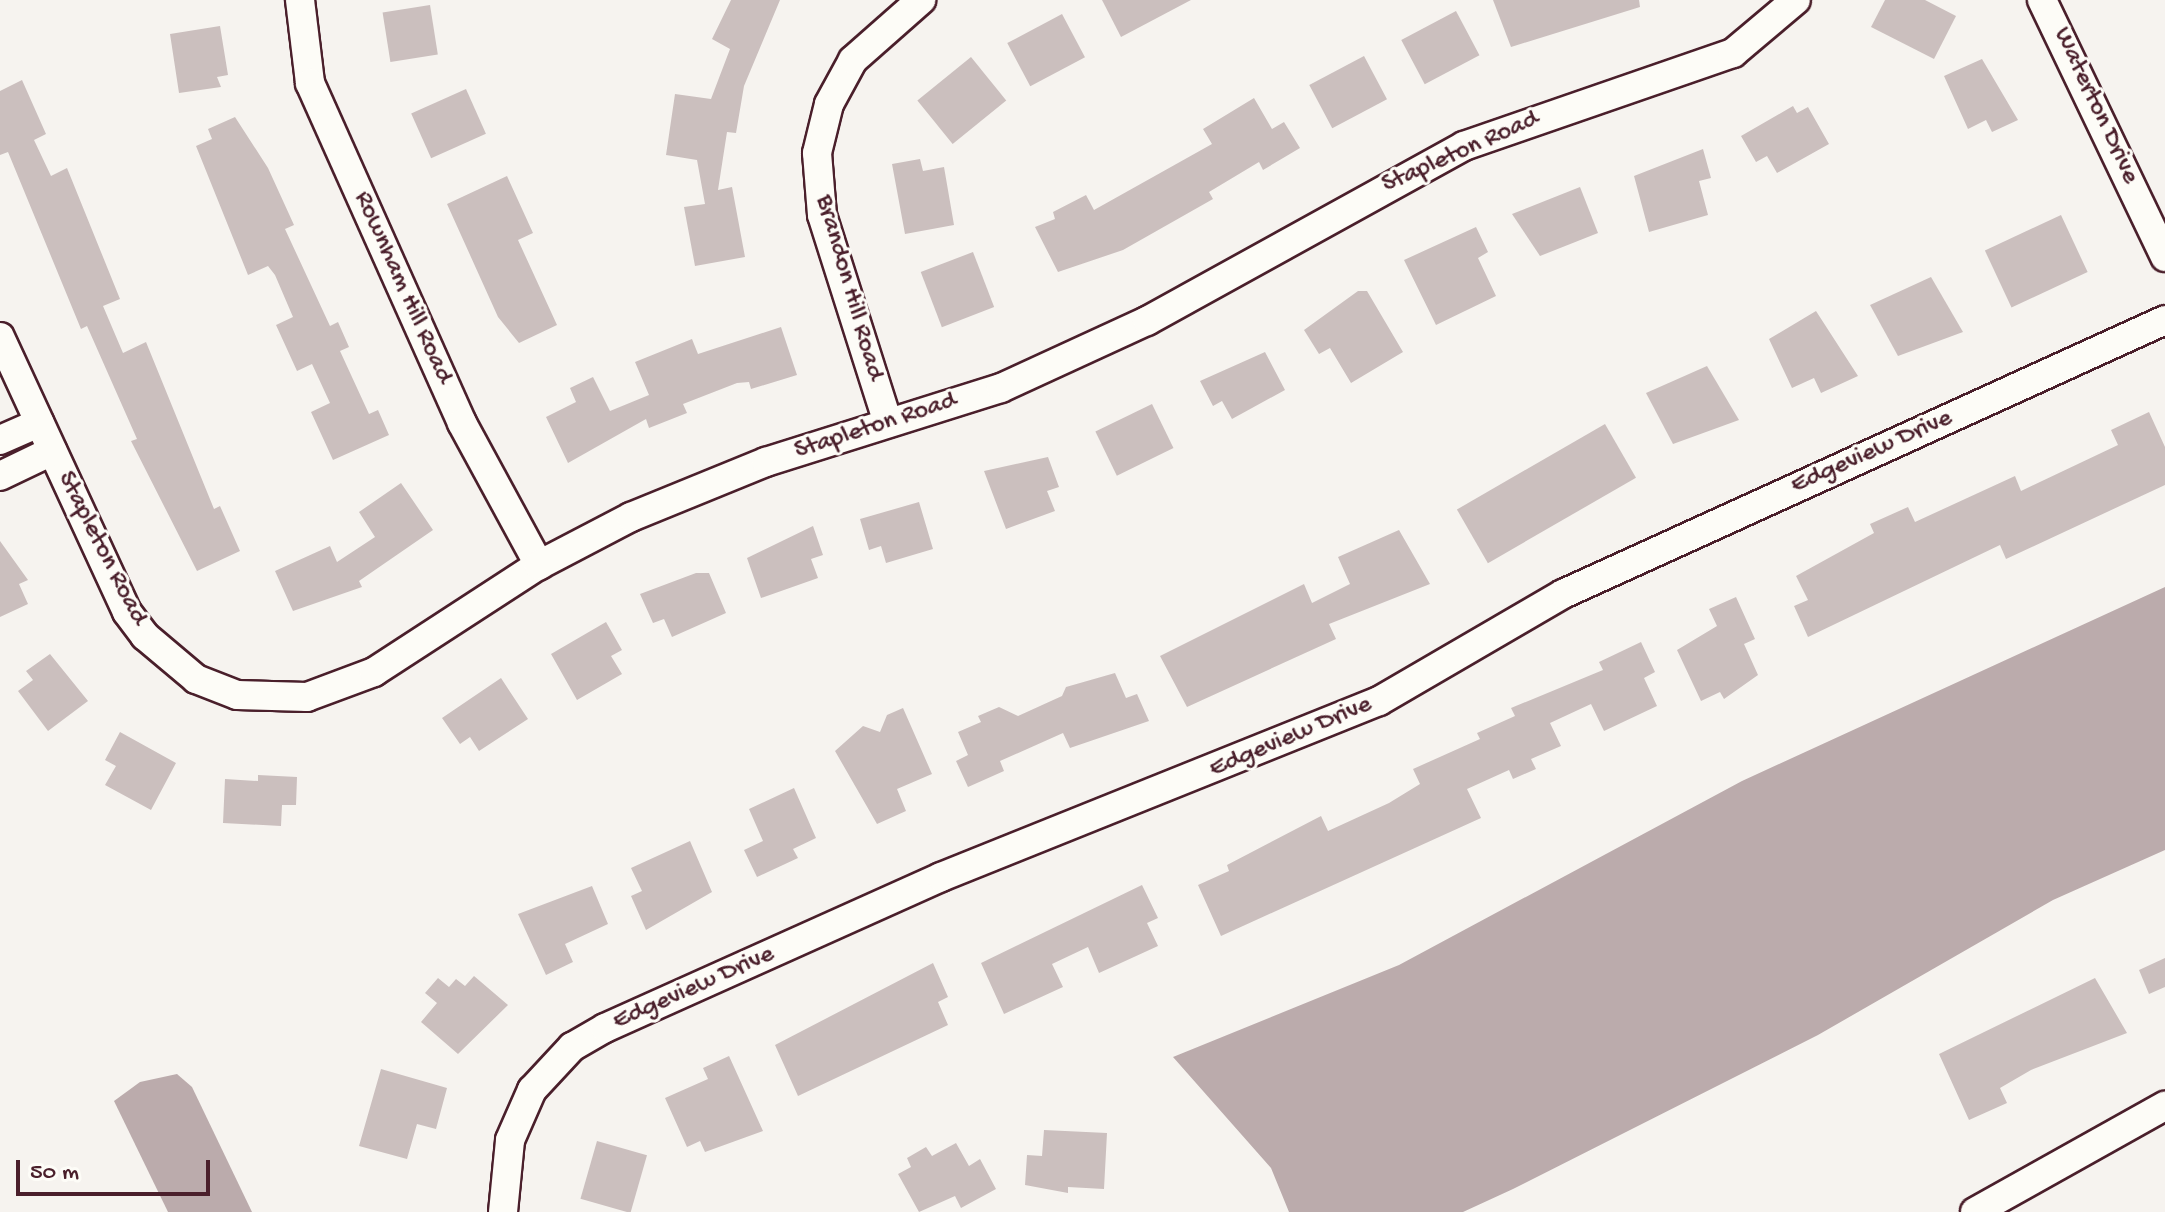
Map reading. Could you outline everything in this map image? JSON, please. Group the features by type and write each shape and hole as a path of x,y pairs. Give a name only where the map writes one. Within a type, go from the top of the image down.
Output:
{"street":[{"name":"Rownham Hill Road","path":"300,0 310,83 462,423 539,565"},
{"name":"Brandon Hill Road","path":"888,423 822,215 817,153 829,104 853,60 921,0"},
{"name":"Stapleton Road","path":"0,337 136,624 196,679 237,695 307,697 344,688 539,565 694,490 888,423 1001,388 1147,321 1464,146 1733,53 1796,0"},
{"name":"Waterton Drive","path":"2042,0 2165,257"},
{"name":"Edgeview Drive","path":"503,1212 502,1173 526,1102 572,1047 605,1028 941,877 1379,701 1563,594 2165,320"},
{"path":"0,440 39,423"},
{"path":"0,476 52,451"},
{"path":"1975,1212 2165,1106"}],"shaded area":[{"path":"2165,587 2165,850 2053,900 1818,1035 1513,1189 1463,1212 1289,1212 1271,1168 1173,1057 1399,965 1742,781"},
{"path":"177,1074 192,1087 252,1212 168,1212 114,1101 140,1082"}],"building":[{"path":"731,0 780,0 744,86 736,133 727,132 718,190 732,187 745,257 695,266 684,207 705,204 697,160 666,155 675,94 711,99 730,49 712,39"},
{"path":"1102,0 1191,0 1121,37"},
{"path":"1493,0 1639,0 1640,7 1511,47"},
{"path":"1885,0 1925,0 1956,16 1934,59 1871,27"},
{"path":"430,5 438,54 390,62 383,13"},
{"path":"1456,11 1479,55 1425,84 1401,40"},
{"path":"1062,14 1085,57 1030,86 1007,43"},
{"path":"220,26 228,75 217,77 221,87 179,93 170,34"},
{"path":"1364,56 1387,99 1332,128 1309,85"},
{"path":"971,57 1006,101 953,144 917,100"},
{"path":"1982,59 2018,120 1992,132 1986,120 1968,129 1944,76"},
{"path":"22,80 46,134 34,140 51,176 67,168 120,299 103,306 123,353 146,342 214,509 220,506 240,551 197,571 131,441 137,439 87,326 81,329 8,152 0,155 0,91"},
{"path":"466,89 486,134 431,158 411,113"},
{"path":"1254,98 1272,129 1284,122 1300,148 1263,170 1259,162 1209,192 1213,199 1123,250 1058,272 1035,227 1055,219 1053,212 1086,195 1094,210 1212,144 1203,129"},
{"path":"1793,106 1797,113 1808,107 1829,144 1777,173 1767,156 1756,162 1741,136"},
{"path":"235,117 268,168 294,225 285,229 330,326 338,322 349,347 340,351 369,414 378,410 389,435 333,460 311,412 330,403 312,364 297,371 276,325 293,317 275,275 268,266 248,275 196,146 212,139 208,129"},
{"path":"1703,149 1711,178 1699,181 1708,215 1649,232 1634,176"},
{"path":"920,159 923,171 944,167 954,225 905,234 892,164"},
{"path":"507,176 533,233 518,240 557,325 519,343 498,317 447,204"},
{"path":"1580,187 1598,233 1540,256 1512,214"},
{"path":"2061,215 2088,272 2011,308 1985,250"},
{"path":"1476,227 1488,252 1478,258 1496,296 1436,325 1404,260"},
{"path":"973,252 994,307 942,327 921,272"},
{"path":"1931,277 1963,332 1898,356 1870,305"},
{"path":"1358,291 1367,291 1403,352 1351,383 1330,348 1319,354 1304,330"},
{"path":"1816,311 1858,376 1821,393 1814,378 1792,388 1769,339"},
{"path":"781,327 797,375 751,389 749,382 737,383 683,404 687,413 649,428 646,419 568,463 546,417 576,402 570,388 593,377 610,411 649,395 635,362 692,339 698,354"},
{"path":"1265,352 1285,390 1232,419 1222,401 1213,406 1200,381"},
{"path":"1707,366 1739,420 1673,444 1646,393"},
{"path":"1152,404 1173,448 1117,476 1095,432"},
{"path":"2149,412 2165,447 2165,485 2006,559 2000,545 1808,637 1794,606 1808,600 1796,576 1874,533 1870,524 1908,507 1915,522 2015,476 2021,491 2118,445 2111,430"},
{"path":"1605,424 1636,478 1488,563 1457,510"},
{"path":"1048,457 1059,487 1047,491 1055,511 1006,529 984,471"},
{"path":"401,483 433,530 359,581 362,587 293,611 275,571 330,546 337,562 375,537 359,512"},
{"path":"919,502 933,549 886,563 881,546 869,550 860,519"},
{"path":"813,526 823,555 811,559 818,578 761,598 747,558"},
{"path":"1399,530 1430,584 1329,624 1336,639 1187,707 1160,656 1304,584 1312,603 1350,584 1338,557"},
{"path":"0,541 28,580 19,584 28,604 0,617"},
{"path":"696,573 709,573 726,613 672,637 664,619 653,623 640,594"},
{"path":"1736,597 1755,639 1744,644 1758,675 1724,699 1720,692 1701,701 1677,650 1717,626 1709,609"},
{"path":"606,622 622,650 611,656 622,674 577,700 551,654"},
{"path":"1641,642 1655,672 1644,678 1657,706 1604,731 1591,704 1550,723 1561,746 1531,759 1536,769 1513,779 1509,770 1467,789 1481,818 1221,936 1198,885 1229,871 1227,865 1321,816 1328,831 1389,803 1420,784 1413,769 1480,739 1477,733 1515,716 1511,708 1603,670 1599,662"},
{"path":"50,654 88,701 48,731 18,691 33,680 26,671"},
{"path":"1115,673 1126,698 1137,694 1149,721 1070,748 1063,733 1000,761 1004,771 968,787 956,761 968,755 958,732 981,722 978,716 999,707 1018,716 1062,696 1066,687"},
{"path":"501,678 528,719 479,751 470,737 460,744 442,718"},
{"path":"903,708 932,774 897,789 906,811 877,824 835,751 863,726 880,732 887,715"},
{"path":"120,732 176,763 151,810 105,785 116,766 105,760"},
{"path":"258,775 297,777 296,805 282,805 281,826 223,823 225,779 258,781"},
{"path":"794,788 816,838 793,849 798,858 757,877 744,850 763,841 749,809"},
{"path":"690,841 712,892 646,930 631,896 642,891 631,868"},
{"path":"1142,885 1158,918 1147,923 1158,946 1099,973 1088,947 1052,964 1063,987 1004,1014 981,963"},
{"path":"592,886 608,924 565,944 573,962 546,975 518,914"},
{"path":"2165,958 2165,987 2149,994 2139,970"},
{"path":"933,963 948,997 938,1002 948,1025 798,1096 775,1045"},
{"path":"474,976 508,1005 458,1054 421,1022 437,1003 425,993 438,978 449,987 456,979 465,986"},
{"path":"2095,978 2127,1033 2031,1070 2000,1088 2007,1103 1969,1120 1939,1054"},
{"path":"729,1056 763,1131 705,1152 700,1141 687,1147 665,1098 708,1079 703,1068"},
{"path":"381,1069 447,1088 436,1129 417,1124 407,1159 359,1146"},
{"path":"1044,1130 1107,1133 1104,1189 1068,1187 1068,1193 1025,1185 1027,1155 1042,1156"},
{"path":"597,1141 647,1155 631,1212 580,1199"},
{"path":"956,1143 969,1166 980,1159 996,1189 961,1208 955,1196 919,1212 898,1174 911,1167 907,1158 926,1147 932,1156"}]}
